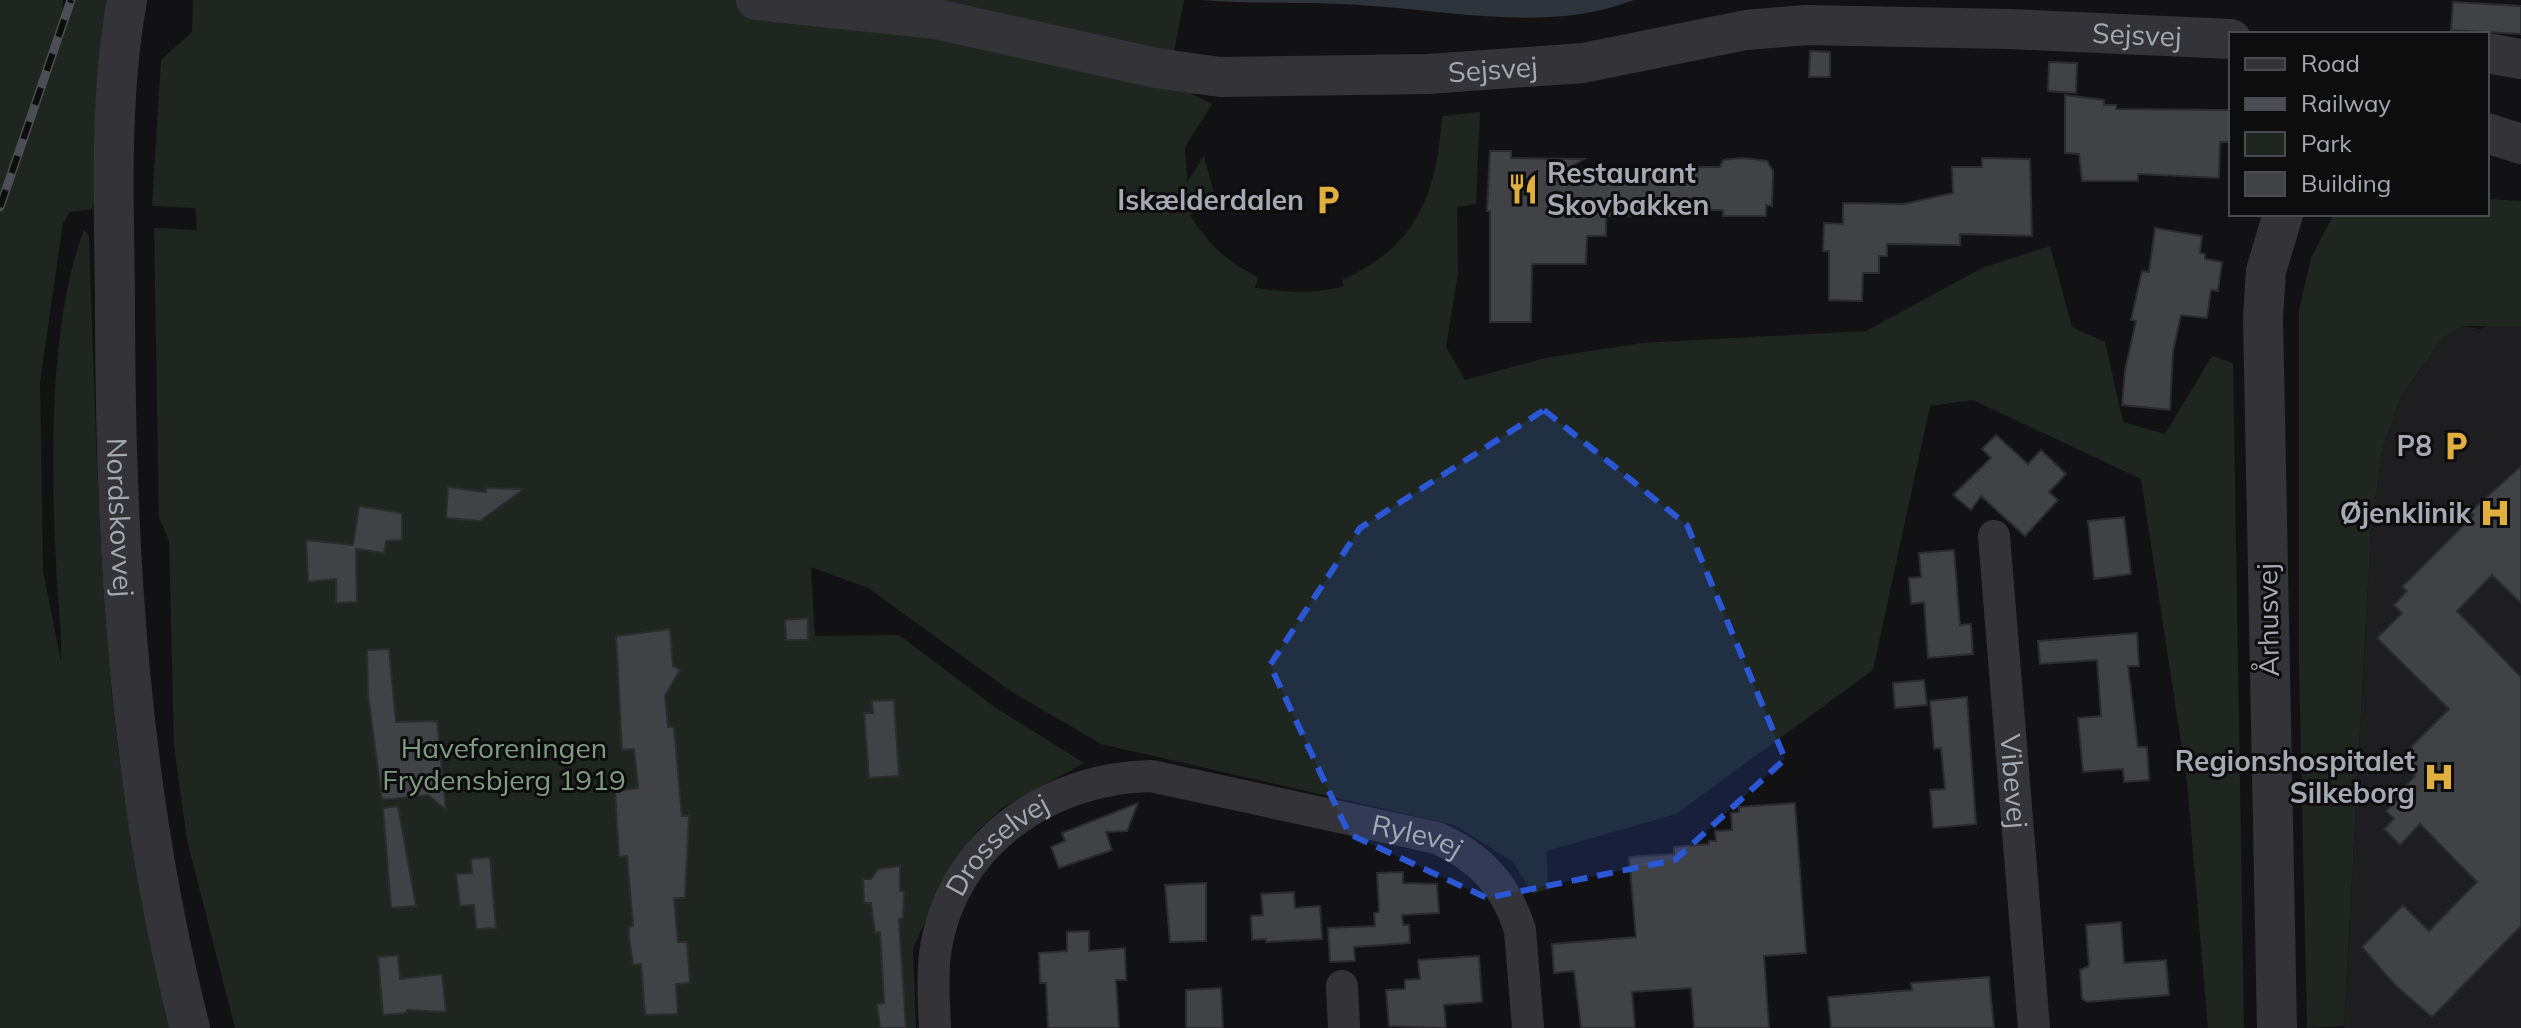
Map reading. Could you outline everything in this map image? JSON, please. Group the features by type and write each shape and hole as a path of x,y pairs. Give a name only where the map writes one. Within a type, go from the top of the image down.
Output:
{"street":[{"name":"Nordskovvej","path":"127,0 114,117 115,388 121,574 145,811 172,958 190,1028"},
{"name":"Sejsvej","path":"756,0 936,19 1156,68 1220,77 1428,74 1583,63 1746,30 1806,25 2229,39"},
{"path":"2489,53 2521,59"},
{"path":"2489,122 2521,116"},
{"path":"2489,134 2521,144"},
{"name":"Århusvej","path":"2277,1028 2263,329 2266,271 2282,216"},
{"name":"Vibevej","path":"1994,536 2034,1028"},
{"name":"Drosselvej","path":"935,1028 935,954 947,909 969,868 999,832 1035,805 1078,786 1123,777 1178,779"},
{"name":"Rylevej","path":"1178,779 1437,838 1466,851 1500,885 1515,915 1520,930 1528,1028"},
{"path":"1342,986 1344,1028"}],"highlighted area":[{"path":"1544,410 1687,525 1785,759 1675,860 1487,898 1349,834 1270,665 1360,528"}],"shaded area":[{"path":"1201,0 1634,0 1602,10 1538,18 1352,5"},
{"name":"Regionshospitalet Silkeborg","path":"2492,324 2521,326 2521,1028 2344,1028 2371,528 2382,451 2401,396 2443,338 2462,326 2480,329"}],"green space":[{"path":"0,0 63,0 61,42 75,0 109,0 93,209 70,212 63,223 40,382 43,571 61,661 53,483 55,394 64,306 84,230 89,236 100,531 113,707 137,869 172,1028 0,1028"},
{"name":"Haveforeningen Frydensbjerg 1919","path":"193,0 1184,0 1168,82 1212,104 1185,147 1187,182 1204,156 1217,204 1190,215 1219,251 1258,277 1255,288 1311,292 1344,286 1342,280 1368,267 1389,251 1405,234 1428,193 1435,169 1442,116 1480,112 1476,204 1457,207 1458,273 1446,347 1465,380 1545,358 1642,343 1866,331 1982,268 2050,246 2072,327 2105,342 2123,422 2165,434 2212,356 2233,363 2244,1028 2208,1028 2187,782 2141,479 1973,400 1930,406 1873,670 1676,814 1547,851 1548,889 1533,894 1512,861 1454,825 1101,744 1012,692 868,588 811,567 815,636 899,635 996,708 1084,763 1003,807 976,832 954,861 913,948 916,1028 235,1028 187,840 174,746 169,540 159,518 154,228 197,230 195,208 152,206 161,60 192,32"},
{"path":"2489,199 2521,201 2521,326 2462,326 2443,338 2401,396 2382,451 2371,528 2344,1026 2307,1028 2299,664 2299,310 2311,258 2333,216 2489,216"}],"building":[{"path":"2453,2 2521,6 2521,34 2451,30"},
{"path":"1810,51 1830,52 1830,77 1809,77"},
{"path":"2049,62 2077,63 2076,93 2048,91"},
{"path":"2065,95 2104,100 2104,105 2116,105 2116,109 2229,110 2229,142 2220,142 2219,178 2138,174 2138,181 2082,181 2079,154 2065,153"},
{"path":"1490,151 1511,151 1511,158 1584,159 1570,167 1597,169 1604,175 1656,175 1656,167 1720,167 1723,160 1743,158 1767,161 1773,171 1772,206 1766,205 1766,216 1723,216 1723,210 1656,210 1656,216 1606,216 1606,236 1587,236 1586,264 1532,264 1531,322 1490,322 1490,211 1487,211"},
{"path":"1982,158 2030,159 2032,236 1960,234 1960,245 1887,244 1887,256 1879,256 1879,273 1863,273 1862,301 1829,300 1829,251 1823,251 1824,223 1843,224 1843,203 1904,204 1953,193 1952,167 1982,167"},
{"path":"2155,228 2202,236 2200,253 2205,254 2205,259 2222,262 2218,291 2211,290 2207,318 2181,315 2173,351 2170,410 2122,405 2125,370 2136,321 2131,320 2142,271 2149,272"},
{"path":"1996,435 2028,464 2041,450 2066,474 2049,492 2058,500 2025,536 1981,496 1971,510 1953,495 1991,458 1982,449"},
{"path":"2521,466 2521,603 2492,575 2457,611 2521,677 2521,926 2432,1017 2394,984 2362,947 2403,905 2429,931 2477,882 2420,824 2400,845 2384,829 2394,819 2386,811 2396,801 2393,798 2415,776 2398,760 2449,709 2377,638 2402,613 2394,605 2407,591 2402,587 2474,515 2470,512"},
{"path":"448,487 486,492 486,488 524,489 480,521 446,518"},
{"path":"359,506 402,513 402,540 386,541 384,553 356,549 357,602 336,603 336,579 308,582 306,540 353,545"},
{"path":"2124,517 2131,574 2094,579 2088,521"},
{"path":"1954,550 1960,625 1971,624 1973,654 1928,658 1924,602 1911,604 1909,578 1921,577 1919,553"},
{"path":"808,618 808,640 786,640 785,620"},
{"path":"670,629 673,666 680,670 665,696 668,727 674,727 682,816 689,816 685,898 674,898 678,942 687,942 690,983 676,984 678,1014 645,1015 641,964 633,965 629,938 629,927 633,926 627,856 619,857 615,791 638,788 634,749 622,750 616,636"},
{"path":"2137,633 2139,666 2128,666 2138,747 2147,747 2149,780 2124,782 2123,769 2083,772 2078,718 2101,716 2097,660 2040,664 2038,641"},
{"path":"389,649 396,722 437,721 446,810 428,795 382,800 368,695 367,650"},
{"path":"1924,680 1927,705 1895,708 1893,683"},
{"path":"1967,697 1976,824 1933,828 1930,790 1945,789 1941,748 1934,749 1930,701"},
{"path":"894,700 899,776 869,778 864,713 873,713 872,701"},
{"path":"1138,803 1127,831 1106,832 1112,850 1059,868 1051,847 1065,841 1062,833"},
{"path":"1795,803 1806,953 1764,956 1769,1028 1694,1028 1691,988 1632,992 1635,1028 1581,1028 1574,971 1554,973 1552,944 1636,937 1629,857 1674,854 1674,847 1716,841 1715,831 1732,830 1731,813 1739,812 1739,807"},
{"path":"398,806 416,906 391,908 383,808"},
{"path":"490,857 496,928 476,929 474,905 460,906 456,874 472,873 471,859"},
{"path":"900,866 900,891 904,891 903,918 899,919 906,1028 880,1028 877,1004 884,1003 880,932 875,933 871,903 864,903 863,879 871,879 878,869"},
{"path":"1403,872 1403,883 1437,884 1439,913 1402,915 1403,925 1409,925 1410,943 1354,947 1355,961 1330,962 1328,928 1375,926 1374,913 1379,912 1377,873"},
{"path":"1206,883 1206,941 1170,942 1165,885"},
{"path":"1294,892 1295,908 1320,906 1322,939 1252,940 1251,916 1263,915 1261,894"},
{"path":"2121,922 2124,963 2166,960 2169,995 2087,1002 2082,999 2080,970 2089,966 2086,925"},
{"path":"1089,931 1089,951 1125,948 1126,980 1116,980 1119,1028 1048,1028 1046,983 1040,983 1039,953 1067,951 1067,932"},
{"path":"398,955 400,979 442,974 446,1012 407,1010 407,1013 383,1015 378,957"},
{"path":"1479,956 1482,1002 1444,1005 1446,1028 1389,1026 1386,990 1405,989 1405,980 1420,979 1418,960"},
{"path":"1989,977 1994,1028 1831,1028 1828,997 1912,990 1911,983"},
{"path":"1221,988 1223,1028 1186,1028 1186,990"}],"railway":[{"path":"0,207 71,0"}],"place":[{"name":"Restaurant Skovbakken","path":"1523,189"},
{"name":"Iskælderdalen","path":"1328,200"},
{"name":"P8","path":"2456,446"},
{"name":"Øjenklinik","path":"2495,513"},
{"name":"Regionshospitalet Silkeborg","path":"2439,777"}]}
